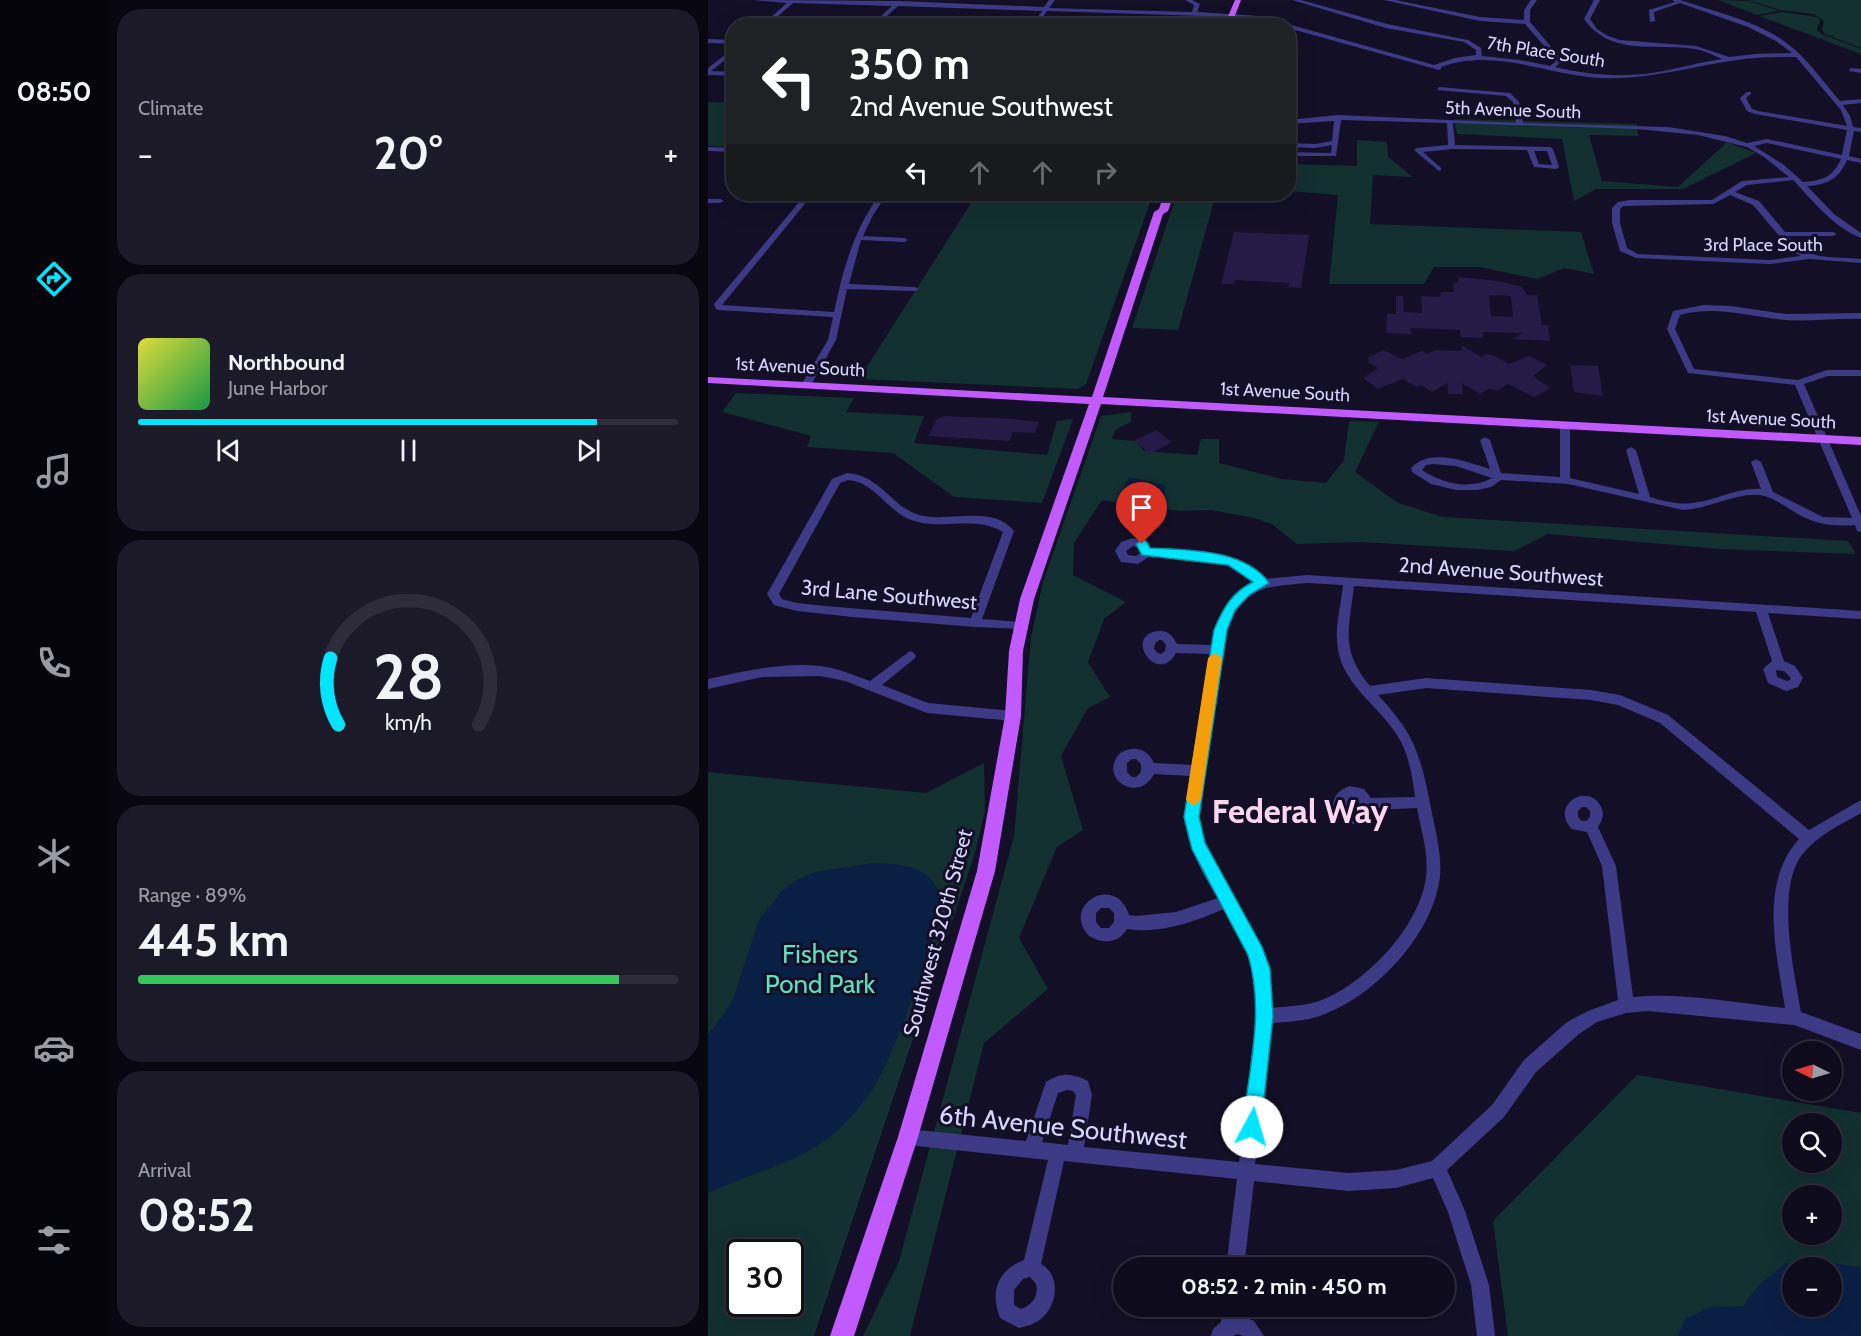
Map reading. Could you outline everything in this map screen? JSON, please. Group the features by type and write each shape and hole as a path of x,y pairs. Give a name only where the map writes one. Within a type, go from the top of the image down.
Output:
{"main road":[{"path":"1231,15 1229,11 1233,0"},
{"path":"1230,18 1238,0"},
{"name":"Southwest 320th Street","path":"842,1336 908,1137 986,871 1013,716 1013,686 1020,626 1047,540 1098,401 1132,298 1138,295 1166,214 1163,210 1166,201"},
{"name":"1st Avenue South","path":"708,380 1861,441"}],"street":[{"path":"756,0 898,2 966,7 1231,15 1258,18"},
{"path":"966,7 972,0"},
{"path":"1040,18 1052,0"},
{"path":"1188,0 1197,4 1194,14"},
{"path":"1295,0 1386,26 1466,41 1479,49 1479,57"},
{"path":"1387,0 1471,18 1527,22"},
{"path":"1534,0 1527,10 1527,22 1556,56 1558,62 1550,69"},
{"path":"1597,0 1587,15 1589,23 1632,48 1692,47 1728,59"},
{"path":"772,18 792,1"},
{"path":"1652,21 1651,11 1677,1 1770,36 1798,55 1850,117 1852,128 1846,156 1832,180 1750,181 1728,192"},
{"path":"882,18 898,2"},
{"name":"7th Place South","path":"1296,29 1436,68 1447,61 1479,57 1594,77 1668,74 1728,59 1766,55 1798,55"},
{"path":"1692,47 1705,39"},
{"path":"708,41 726,42"},
{"path":"708,72 726,57"},
{"path":"1851,70 1861,71"},
{"path":"708,72 726,73"},
{"path":"1439,89 1508,94 1516,102 1520,125"},
{"path":"1749,93 1743,98 1749,110 1757,113 1861,130"},
{"path":"1839,103 1861,101"},
{"path":"1296,154 1334,155 1338,117"},
{"name":"5th Avenue South","path":"1296,121 1338,117 1667,131 1736,142 1780,163 1829,215 1861,236"},
{"path":"1450,123 1452,147"},
{"path":"1747,146 1767,141 1861,161"},
{"path":"1296,145 1318,146 1335,142"},
{"path":"1439,169 1417,150 1452,147 1530,149"},
{"path":"708,149 726,150"},
{"path":"1728,192 1756,203 1796,250 1809,257"},
{"name":"3rd Place South","path":"1728,192 1711,202 1625,202 1616,207 1616,222 1623,249 1629,254 1666,259 1770,262 1809,257 1861,261"},
{"path":"708,201 720,201"},
{"path":"803,201 718,304 718,308 838,315"},
{"path":"806,385 832,340 846,286 849,263 868,215 879,201"},
{"path":"1784,234 1833,234"},
{"path":"858,238 903,240"},
{"path":"846,286 915,289"},
{"path":"1861,316 1783,317 1719,307 1681,312 1673,316 1671,329 1691,371 1799,383 1827,373 1861,372"},
{"path":"1485,440 1497,475 1496,480 1487,485 1466,488 1424,477 1417,472 1416,468 1422,462 1444,462 1473,466 1497,475 1565,480 1688,507 1736,492 1768,493 1780,497 1820,521 1860,524 1799,383"},
{"path":"1565,425 1565,480"},
{"path":"1631,450 1645,499"},
{"path":"1756,462 1768,493"},
{"name":"3rd Lane Southwest","path":"975,623 1009,531 998,524 985,522 914,517 858,478 843,478 834,485 778,583 773,597 778,602 790,606 975,623 1020,626"},
{"path":"1146,552 1194,555 1231,561 1263,583 1245,592 1230,608 1220,630 1191,817 1201,853 1256,953 1264,989 1264,1016 1236,1257"},
{"name":"2nd Avenue Southwest","path":"1263,583 1283,579 1348,582 1861,615"},
{"path":"1264,1016 1322,1008 1344,997 1365,982 1407,939 1429,896 1433,875 1423,802 1409,744 1401,728 1369,691 1346,659 1344,635 1348,582"},
{"path":"1761,609 1779,664"},
{"path":"1173,648 1216,651"},
{"path":"871,687 910,656"},
{"path":"708,684 762,672 801,670 834,674 927,708 1013,716"},
{"path":"1369,691 1407,684 1435,683 1590,695 1620,700 1664,719 1808,838"},
{"path":"1150,768 1199,771"},
{"path":"1367,804 1423,802"},
{"path":"1794,1017 1783,933 1781,887 1791,860 1808,838 1861,806"},
{"path":"1591,826 1609,866 1626,1005"},
{"path":"1122,921 1164,921 1186,917 1228,901"},
{"name":"6th Avenue Southwest","path":"908,1137 1349,1182 1396,1179 1437,1168 1498,1111 1530,1066 1573,1028 1593,1016 1626,1005 1704,1007 1794,1017 1861,1042"},
{"path":"1031,1149 1052,1088 1059,1082 1068,1081 1082,1087 1084,1095 1031,1268"},
{"path":"1437,1168 1456,1211 1480,1285 1486,1336"},
{"path":"1227,1323 1244,1324 1255,1336"}],"green space":[{"path":"1718,0 1749,1 1779,11 1757,15"},
{"path":"1748,0 1861,0 1861,48 1825,34 1822,30 1824,21 1814,14 1780,10"},
{"path":"1783,12 1817,17 1820,20 1817,30 1821,34 1861,49 1861,54 1759,16"},
{"path":"708,102 726,103 726,147 708,146"},
{"path":"1454,119 1637,124 1638,136 1589,135 1602,181 1678,187 1727,142 1756,153 1683,189 1596,189 1574,201 1562,139 1457,134"},
{"path":"1357,140 1387,142 1388,157 1413,177 1373,175 1370,224 1581,232 1594,274 1564,268 1537,279 1480,267 1434,267 1424,284 1329,284 1338,195 1296,192 1296,164 1357,166"},
{"path":"973,201 1151,201 1086,384 1078,389 859,379"},
{"path":"1175,201 1214,201 1178,330 1132,328"},
{"path":"736,393 854,398 846,412 924,416 914,443 1047,455 1057,421 1073,419 1042,503 954,497 893,453 807,447 811,436 722,412"},
{"path":"1131,412 1131,422 1115,430 1112,439 1135,441 1144,451 1197,455 1201,439 1219,439 1219,463 1282,479 1326,483 1344,460 1349,421 1379,422 1355,472 1398,503 1443,517 1848,541 1856,554 1720,549 1548,534 1514,551 1361,542 1297,544 1272,524 1254,518 1211,510 1180,511 1102,500 1074,543 1073,575 1126,602 1104,619 1088,662 1110,697 1088,708 1061,756 1083,830 1057,847 1019,938 1048,989 984,1043 910,1336 863,1336 899,1261 1014,836 1031,637 1043,582 1101,416"},
{"name":"Fishers Pond Park","path":"984,763 985,811 975,853 814,1336 708,1336 708,772 926,793"},
{"path":"1637,1075 1861,1113 1861,1336 1508,1336 1493,1221"}],"water":[{"path":"1129,477 1165,485 1165,494 1155,500 1121,493"},
{"path":"872,863 908,867 925,874 937,887 939,902 928,953 906,1017 884,1069 857,1110 841,1128 820,1144 789,1161 708,1193 708,1035 732,1002 759,920 781,892 795,881 815,872"},
{"path":"1842,1265 1861,1267 1861,1336 1678,1336 1685,1319 1710,1307 1743,1306 1758,1286 1782,1266 1782,1317 1842,1317"}],"building":[{"path":"1234,232 1309,235 1301,288 1288,287 1289,283 1235,280 1234,284 1221,284"},
{"path":"1458,277 1499,281 1522,287 1527,295 1537,295 1542,325 1548,325 1550,341 1513,339 1523,333 1483,332 1483,337 1480,338 1461,337 1460,330 1411,328 1411,334 1386,333 1387,314 1396,314 1396,296 1403,296 1404,312 1422,313 1421,296 1440,297 1441,292 1454,292 1453,284 1458,282","holes":["1489,295 1511,296 1513,317 1491,316"]},
{"path":"1461,345 1481,357 1487,354 1495,356 1509,364 1529,356 1547,365 1533,376 1550,388 1534,397 1508,384 1496,391 1490,388 1480,394 1462,383 1463,394 1448,394 1448,383 1432,392 1421,385 1416,387 1403,379 1378,389 1363,378 1378,368 1367,362 1370,361 1367,358 1383,350 1402,359 1422,351 1427,354 1435,350 1462,351"},
{"path":"1570,365 1598,366 1603,396 1574,392"},
{"path":"944,416 1039,422 1035,433 1013,432 1010,441 928,436 937,419"},
{"path":"1156,430 1172,442 1150,454 1134,441"}],"slow traffic":[{"path":"1194,800 1215,658"}],"district":[{"name":"Federal Way","path":"1300,811"}],"route":[{"path":"1142,544 1146,552 1194,555 1231,561 1263,583 1245,592 1230,608 1220,630 1191,817 1197,844 1256,953 1261,969 1264,1016 1252,1127"}]}
